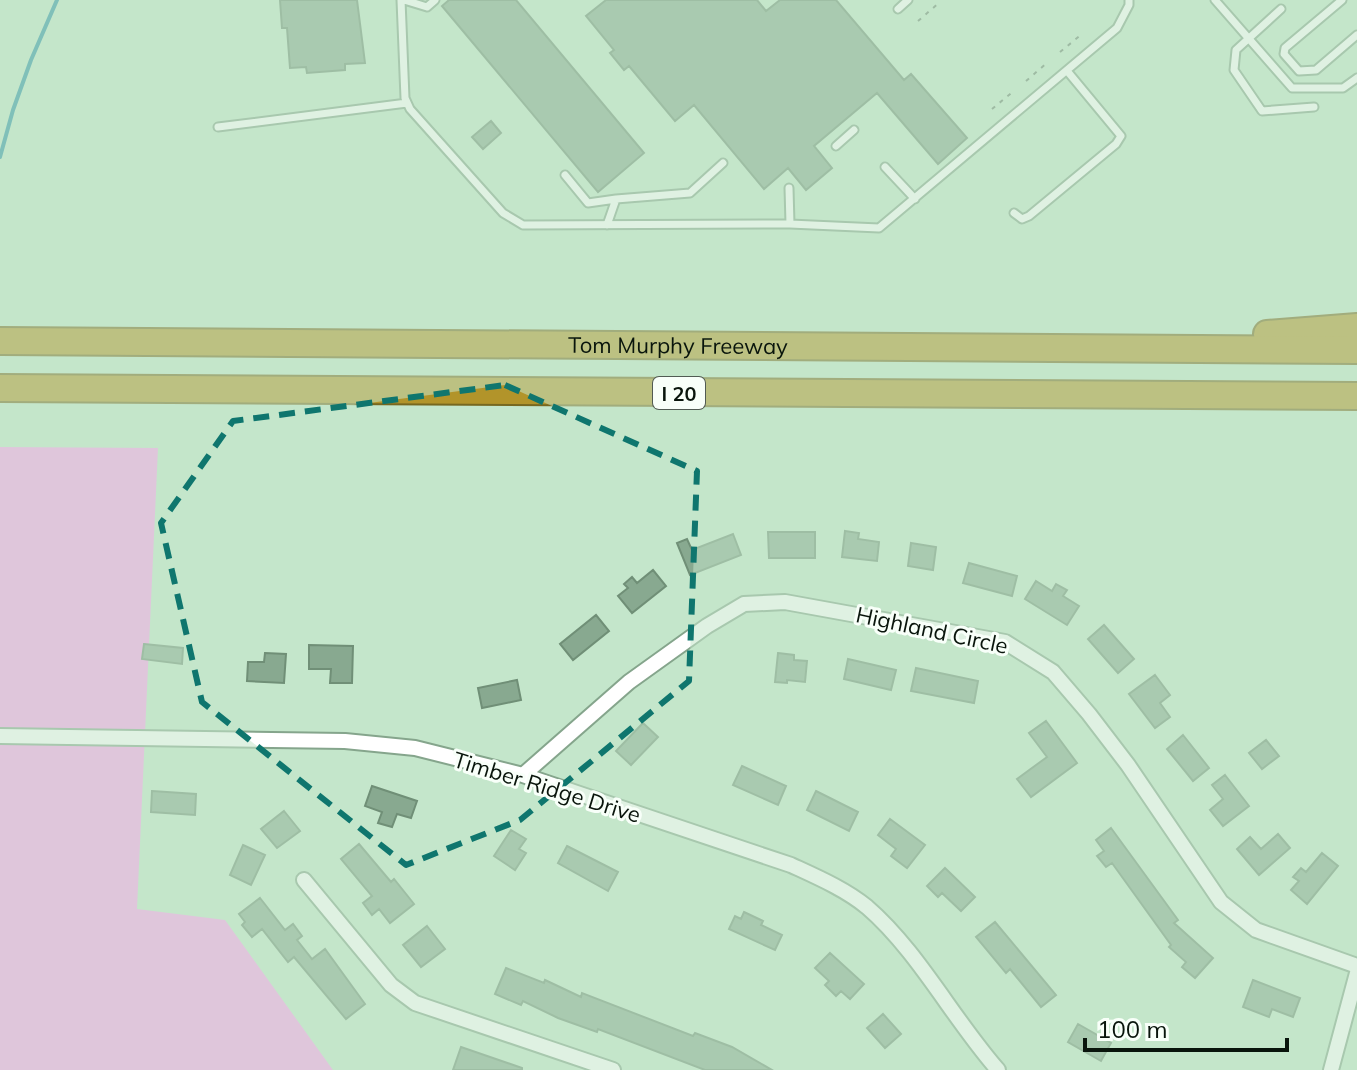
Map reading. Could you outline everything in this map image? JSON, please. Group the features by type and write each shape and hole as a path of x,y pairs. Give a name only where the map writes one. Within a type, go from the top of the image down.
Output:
{"highway":[{"path":"1091,348 1357,327"},
{"name":"Tom Murphy Freeway","path":"0,341 1357,350"},
{"name":"I 20","path":"0,388 1357,396"}],"street":[{"name":"Highland Circle","path":"523,775 629,682 707,626 744,604 785,602 1005,642 1053,672 1089,714 1128,765 1221,902 1256,930 1357,966"},
{"name":"Timber Ridge Drive","path":"0,736 345,741 415,748 523,775 791,865 831,884 866,906 902,944 998,1070"},
{"path":"304,880 391,985 415,1003 613,1070"},
{"path":"1331,1070 1357,973"}],"lane":[{"path":"435,0 427,7 403,0 407,103 503,213 523,225 790,224 879,228 1117,28 1129,0"},
{"path":"898,9 908,0"},
{"path":"1215,0 1292,88 1343,88 1357,78"},
{"path":"1342,0 1285,48 1284,54 1299,71 1316,70 1357,35"},
{"path":"1281,9 1236,50 1234,70 1262,111 1314,107"},
{"path":"1014,213 1022,219 1029,216 1116,144 1121,136 1068,72"},
{"path":"218,127 407,103"},
{"path":"836,146 854,130"},
{"path":"565,175 588,203 690,193 723,163"},
{"path":"885,167 915,199"},
{"path":"789,188 790,224"},
{"path":"607,225 616,199"}],"path":[{"path":"918,21 940,2"},
{"path":"1060,52 1082,34"},
{"path":"1026,81 1048,62"},
{"path":"992,109 1015,90"}],"highlighted area":[{"path":"505,385 697,471 689,681 520,820 406,865 202,702 161,523 233,421"}],"shaded area":[{"path":"0,447 158,448 137,909 225,920 333,1070 0,1070"}],"building":[{"path":"280,0 357,0 365,63 345,64 345,70 307,73 306,67 290,68 287,28 282,28"},
{"path":"449,0 516,0 644,153 598,192 442,6"},
{"path":"606,0 757,0 766,11 780,0 836,0 904,80 911,74 967,138 938,164 877,93 814,146 832,168 806,190 788,168 764,189 694,105 675,121 629,66 624,70 610,53 614,50 586,16"},
{"path":"491,121 501,133 483,149 472,137"},
{"path":"845,531 859,533 858,539 879,542 877,561 842,557"},
{"path":"768,532 815,532 815,558 769,558"},
{"path":"733,534 741,555 690,575 677,543 687,539 692,550"},
{"path":"911,543 936,547 933,570 908,566"},
{"path":"969,563 1017,576 1012,596 963,583"},
{"path":"653,570 666,586 632,613 618,596 628,588 624,584 632,577 637,583"},
{"path":"1036,581 1052,591 1056,584 1067,590 1063,596 1079,606 1067,625 1025,599"},
{"path":"596,615 609,631 573,660 560,644"},
{"path":"1104,625 1134,659 1118,673 1088,639"},
{"path":"144,644 183,648 182,664 142,659"},
{"path":"309,645 353,646 352,683 330,683 331,669 309,669"},
{"path":"265,653 286,654 284,683 247,681 248,662 264,662"},
{"path":"778,653 794,655 794,660 807,661 805,682 775,682"},
{"path":"848,659 896,670 891,690 844,679"},
{"path":"916,668 978,681 974,703 911,691"},
{"path":"1155,675 1170,695 1160,703 1170,717 1155,728 1129,694"},
{"path":"517,680 521,700 482,708 478,688"},
{"path":"1046,721 1077,763 1031,797 1017,779 1047,757 1029,733"},
{"path":"643,723 658,737 631,765 616,751"},
{"path":"1183,735 1209,768 1193,781 1167,749"},
{"path":"1266,740 1279,756 1262,769 1249,753"},
{"path":"742,766 786,786 778,805 733,785"},
{"path":"1225,775 1249,806 1223,826 1210,810 1223,799 1212,785"},
{"path":"372,786 417,801 411,818 397,814 392,827 378,823 382,812 365,806"},
{"path":"152,791 196,794 195,815 151,812"},
{"path":"816,791 858,812 849,831 807,810"},
{"path":"284,811 300,831 277,848 261,829"},
{"path":"890,819 925,845 907,868 891,856 896,849 878,835"},
{"path":"1111,828 1178,920 1174,923 1213,958 1195,978 1182,967 1186,962 1169,947 1171,945 1112,863 1106,867 1097,856 1104,851 1096,840"},
{"path":"511,830 526,839 519,849 526,853 515,870 494,856"},
{"path":"1278,834 1290,848 1259,875 1237,849 1250,837 1261,849"},
{"path":"359,844 414,904 390,923 379,909 372,915 363,903 372,896 341,859"},
{"path":"243,845 265,855 251,885 230,875"},
{"path":"567,846 618,872 608,891 558,863"},
{"path":"1322,853 1338,866 1307,904 1291,890 1299,881 1293,877 1301,868 1306,872"},
{"path":"945,868 975,897 961,911 942,893 938,897 927,886"},
{"path":"260,898 285,930 293,924 302,936 297,940 312,959 325,949 365,1004 346,1019 294,957 288,962 262,929 252,937 242,925 245,922 239,914"},
{"path":"744,912 782,935 775,950 729,929 735,916 741,919"},
{"path":"995,922 1056,995 1041,1007 1010,969 1006,973 976,937"},
{"path":"427,926 445,949 421,967 403,945"},
{"path":"830,953 864,984 850,999 841,991 836,996 825,985 829,981 815,968"},
{"path":"506,968 544,983 545,980 581,997 582,993 693,1036 695,1033 732,1047 772,1070 705,1070 598,1029 597,1032 558,1018 523,1001 521,1005 495,994"},
{"path":"1253,980 1300,998 1293,1017 1272,1009 1269,1017 1243,1007"},
{"path":"883,1014 901,1034 885,1048 867,1028"},
{"path":"1078,1024 1111,1043 1101,1061 1068,1042"},
{"path":"461,1047 522,1068 522,1070 453,1070"}],"waterway":[{"path":"0,157 31,60 57,0"}]}
